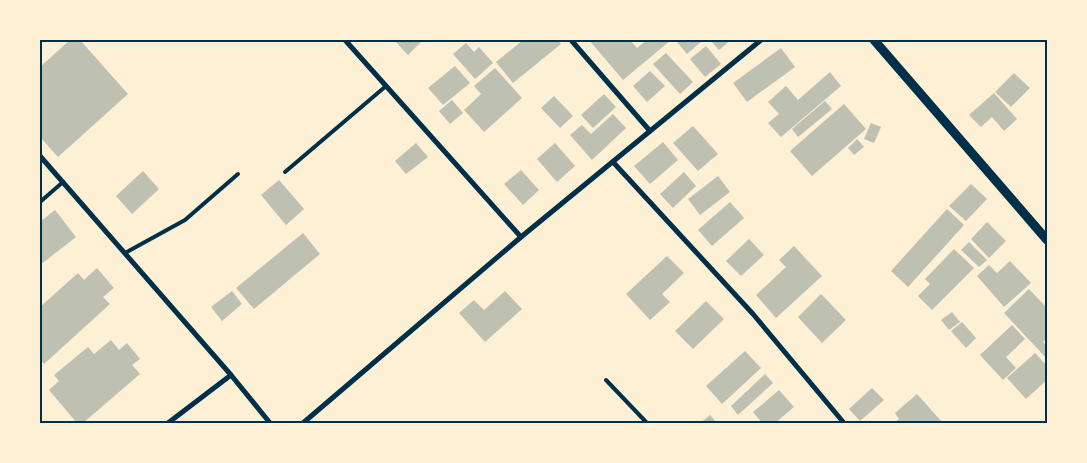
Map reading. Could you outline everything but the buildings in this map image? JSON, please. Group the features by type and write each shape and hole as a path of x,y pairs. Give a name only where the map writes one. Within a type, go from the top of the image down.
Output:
{"street":[{"path":"346,40 520,237"},
{"path":"571,40 650,132"},
{"path":"303,423 520,237 761,40"},
{"path":"874,40 1047,240"},
{"path":"40,156 231,375 270,423"},
{"path":"613,162 752,314 844,423"},
{"path":"168,423 231,375"}],"lane":[{"path":"285,172 386,86"},
{"path":"125,253 185,220 238,174"},
{"path":"40,202 63,182"},
{"path":"606,380 648,423"}]}
